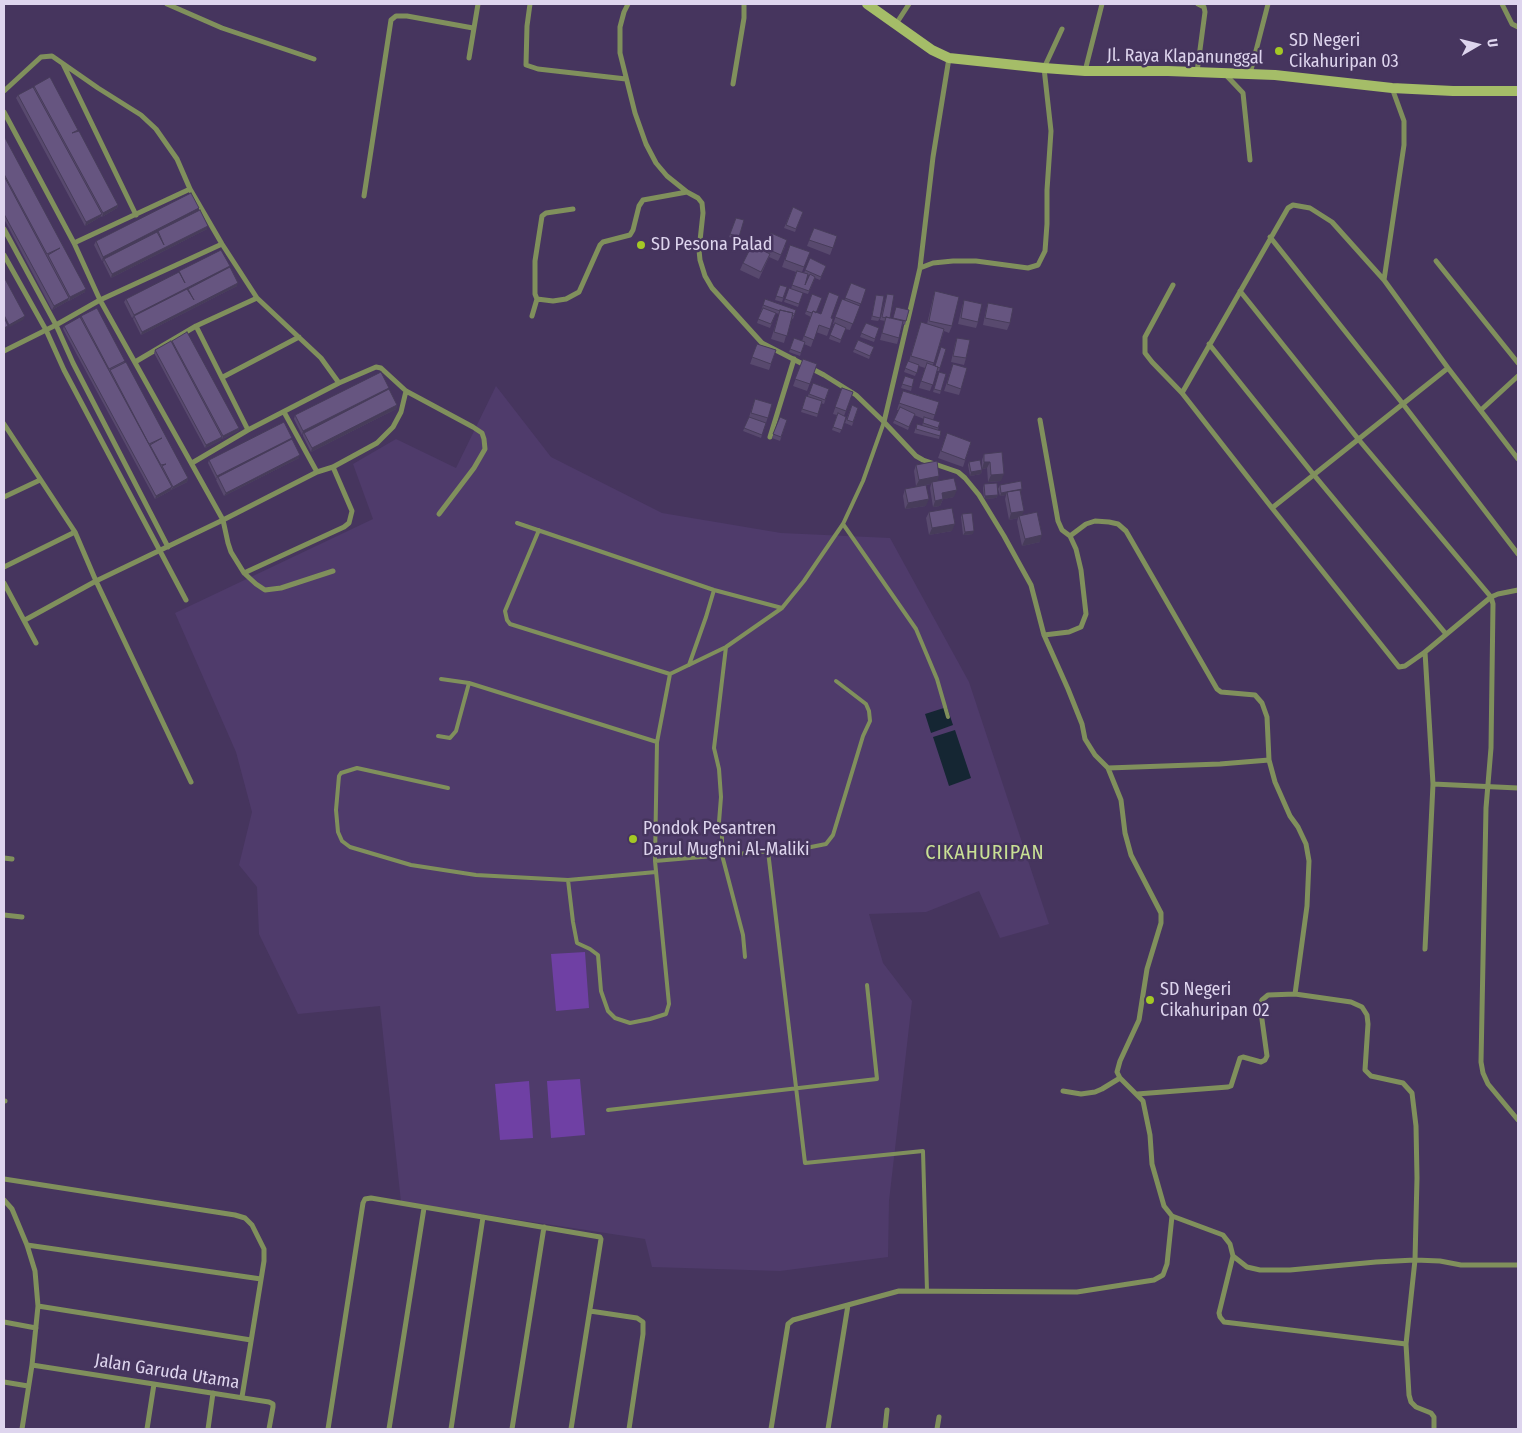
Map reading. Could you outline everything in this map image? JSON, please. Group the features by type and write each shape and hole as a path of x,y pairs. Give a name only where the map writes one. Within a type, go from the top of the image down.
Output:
{"street":[{"path":"167,4 222,28 314,60"},
{"path":"469,58 472,28 478,4"},
{"path":"530,4 527,26 526,65 538,69 626,79"},
{"path":"628,4 620,27 620,53 635,113 646,144 656,164 667,176 698,198 702,203 704,213 699,250 705,276 712,288 762,343 824,375 856,396 916,456 958,472 979,495 1027,576 1044,635 1068,689 1090,749 1108,768 1121,800 1125,834 1131,855 1161,913 1162,923 1146,969 1139,1020 1120,1061 1117,1072 1120,1078 1143,1101 1152,1164 1157,1187 1164,1206 1172,1216 1223,1235 1230,1244 1233,1256 1219,1313 1220,1317 1224,1322 1406,1344"},
{"path":"733,84 744,18 744,4"},
{"name":"Jl. Raya Klapanunggal","path":"867,4 932,50 949,58 1085,71 1225,73 1392,88 1453,91 1518,91"},
{"path":"895,25 910,4"},
{"path":"1085,71 1102,4"},
{"path":"1197,72 1205,12 1204,7 1198,4"},
{"path":"1250,75 1268,4"},
{"path":"1502,4 1512,24 1518,27"},
{"path":"364,196 391,20 396,16 407,16 472,28"},
{"path":"920,268 933,263 953,261 976,261 1028,268 1038,265 1045,250 1051,131 1044,68 1062,29"},
{"path":"4,91 41,57 52,56 141,115 156,129 177,159 190,189 256,298 321,358 339,383"},
{"path":"884,422 920,268 933,158 949,58"},
{"path":"62,61 136,215"},
{"path":"1225,73 1243,93 1250,160"},
{"path":"1384,280 1404,144 1404,121 1392,88"},
{"path":"4,112 74,243 100,300 223,520 231,552 244,573 265,590 281,588 333,571"},
{"path":"74,243 190,189"},
{"path":"537,299 566,300 578,292 600,245 604,242 630,235 639,206 643,200 687,192"},
{"path":"1182,393 1288,208 1293,205 1310,208 1332,222 1384,280 1448,368 1518,458"},
{"path":"532,316 537,299 535,294 535,261 542,216 546,213 574,209"},
{"path":"4,229 32,284 56,325 168,547"},
{"path":"1270,237 1403,404 1518,554"},
{"path":"4,351 100,300 222,244"},
{"path":"4,254 46,330 64,370 186,600"},
{"path":"1436,261 1518,362"},
{"path":"22,289 32,284"},
{"path":"1173,285 1145,337 1145,353 1182,393 1399,667 1405,666 1425,652 1491,597 1518,590"},
{"path":"1240,291 1359,440 1491,597 1493,604 1491,748 1487,787 1481,1062 1488,1084 1518,1120"},
{"path":"135,362 196,326 256,298"},
{"path":"196,326 248,430"},
{"path":"223,377 299,336"},
{"path":"1210,344 1314,475 1446,634"},
{"path":"770,437 794,359"},
{"path":"64,370 74,364"},
{"path":"192,463 248,430 339,383 376,367 381,368 406,391 473,427 482,434 486,444 474,468 439,514"},
{"path":"1272,508 1448,368"},
{"path":"1481,410 1518,376"},
{"path":"25,620 96,581 317,472 333,467 377,443 394,427 401,412 406,391"},
{"path":"284,412 317,472"},
{"path":"1040,420 1058,521 1062,530 1070,536 1076,549 1086,599 1085,620 1081,627 1044,635"},
{"path":"4,424 76,532 96,581 191,782"},
{"path":"244,573 349,524 352,511 333,467"},
{"path":"4,497 40,480"},
{"path":"1070,536 1086,524 1096,521 1118,524 1126,531 1217,689 1221,692 1255,695 1262,703 1267,717 1269,760 1280,795 1306,844 1309,861 1307,906 1295,994"},
{"path":"4,567 76,532"},
{"path":"4,582 36,643"},
{"path":"1425,652 1434,784 1425,949"},
{"path":"1108,768 1269,760"},
{"path":"1434,784 1518,788"},
{"path":"4,858 12,859"},
{"path":"4,915 22,917"},
{"path":"1137,1094 1216,1089 1231,1086 1240,1058 1243,1057 1261,1062 1267,1056 1260,1005 1262,1000 1268,996 1295,994 1351,1002 1362,1007 1367,1015 1368,1024 1365,1070 1371,1076 1403,1083 1412,1093 1416,1126 1415,1260 1406,1344 1409,1395 1411,1402 1416,1407 1431,1413 1434,1417 1434,1429"},
{"path":"1063,1091 1080,1094 1095,1092 1120,1078"},
{"path":"4,1179 245,1218 252,1225 264,1249 242,1397"},
{"path":"328,1429 365,1199 371,1198 601,1238 571,1429"},
{"path":"4,1200 12,1209 27,1245 35,1271 38,1306 32,1365 22,1429"},
{"path":"389,1429 424,1208"},
{"path":"771,1429 788,1324 793,1320 899,1291 1077,1292 1154,1280 1163,1275 1168,1264 1172,1216"},
{"path":"451,1429 483,1217"},
{"path":"512,1429 544,1227"},
{"path":"27,1245 261,1279"},
{"path":"1233,1256 1247,1267 1276,1271 1415,1260 1440,1261 1461,1265 1518,1265"},
{"path":"828,1429 848,1305"},
{"path":"38,1306 251,1340"},
{"path":"590,1311 637,1318 643,1322 643,1334 629,1429"},
{"path":"4,1322 36,1328"},
{"name":"Jalan Garuda Utama","path":"32,1365 269,1402 273,1404 269,1429"},
{"path":"4,1382 28,1386"},
{"path":"148,1429 154,1384"},
{"path":"208,1429 213,1393"},
{"path":"884,1429 887,1410"},
{"path":"937,1429 939,1417"}],"lane":[{"path":"539,530 505,611 510,624 670,674 726,647 782,608 843,524 863,481 884,422"},
{"path":"517,523 714,590 782,608"},
{"path":"843,524 916,629 937,680 948,717"},
{"path":"689,664 714,590"},
{"path":"726,647 714,748 719,769 721,797 719,822 722,835 722,856 743,935 745,957"},
{"path":"568,880 573,922 578,943 590,948 598,955 601,991 608,1011 615,1018 630,1023 666,1014 669,1004 655,861 657,742 670,674"},
{"path":"441,679 469,683 657,742"},
{"path":"655,861 806,848 826,844 833,835 863,736 870,721 869,710 866,704 836,681"},
{"path":"438,736 450,738 456,731 469,683"},
{"path":"448,788 358,768 341,772 336,810 338,832 342,841 350,846 411,865 476,875 568,880 656,872"},
{"path":"768,851 806,1163 923,1151 928,1291"},
{"path":"608,1110 877,1079 866,985"}],"shaded area":[{"name":"Pondok Pesantren Darul Mughni Al-Maliki","path":"496,386 551,457 662,513 781,533 890,538 969,682 1049,924 1000,938 979,891 926,912 869,914 883,963 912,1001 889,1201 888,1257 780,1271 652,1267 645,1239 401,1202 380,1006 298,1014 259,934 257,887 239,865 252,812 236,752 175,613 373,519 353,464 396,439 456,468"},
{"path":"585,952 589,1008 556,1011 551,954"},
{"path":"580,1079 585,1135 551,1138 547,1081"},
{"path":"529,1081 533,1138 500,1140 495,1084"}],"water":[{"path":"947,707 953,725 931,733 925,714"},
{"path":"955,730 971,778 949,786 933,737"}],"building":[{"path":"50,77 78,130 72,133 79,131 118,205 103,213 34,86"},
{"path":"33,87 102,214 86,222 18,95"},
{"path":"4,136 86,289 70,297 48,255 60,248 47,254 4,174"},
{"path":"4,176 69,298 54,306 4,214"},
{"path":"191,193 199,208 103,257 96,241"},
{"path":"793,207 803,212 796,229 786,225"},
{"path":"200,210 208,226 112,274 104,259 157,232 164,245 158,231"},
{"path":"736,218 744,220 739,237 730,234"},
{"path":"814,228 837,236 833,248 809,240"},
{"path":"771,233 787,240 781,255 765,248"},
{"path":"752,245 770,254 761,272 743,263"},
{"path":"790,245 810,252 804,267 785,260"},
{"path":"221,250 230,266 134,315 126,299 179,272 185,283 179,271"},
{"path":"810,258 826,266 821,277 805,270"},
{"path":"230,267 238,283 142,332 134,316 187,289 194,300 188,289"},
{"path":"797,271 808,274 805,285 810,274 815,277 809,291 792,285"},
{"path":"4,277 25,316 9,325 4,315"},
{"path":"851,283 866,289 861,304 845,298"},
{"path":"780,285 787,287 783,298 776,296"},
{"path":"789,288 803,293 799,304 785,299"},
{"path":"935,291 959,297 952,326 929,321"},
{"path":"829,292 839,296 831,318 833,319 830,329 819,325 814,340 804,336 813,311 821,314"},
{"path":"812,294 822,298 816,313 806,311"},
{"path":"887,294 894,295 890,318 882,317"},
{"path":"876,295 884,296 880,318 872,316"},
{"path":"765,299 796,310 794,316 792,315 793,313 763,305"},
{"path":"842,299 860,306 853,324 835,317"},
{"path":"964,300 982,304 978,322 961,318"},
{"path":"988,303 1013,308 1010,323 985,318"},
{"path":"896,307 909,310 906,321 893,318"},
{"path":"97,308 125,361 109,369 81,316"},
{"path":"763,308 776,313 771,324 758,319"},
{"path":"780,310 793,313 787,336 774,332"},
{"path":"4,317 8,326 4,328"},
{"path":"80,317 172,487 156,496 64,326"},
{"path":"886,317 903,321 899,338 882,333"},
{"path":"921,322 944,329 934,363 911,356"},
{"path":"835,323 846,328 841,340 830,335"},
{"path":"866,323 879,328 875,339 861,333"},
{"path":"187,332 239,428 223,436 172,341"},
{"path":"794,338 805,342 801,353 790,349"},
{"path":"957,338 970,340 966,358 953,356"},
{"path":"858,340 874,347 870,356 854,349"},
{"path":"171,341 222,437 206,445 155,350"},
{"path":"757,344 776,350 771,364 752,357"},
{"path":"941,347 946,349 940,368 935,366"},
{"path":"803,359 817,364 810,384 795,379"},
{"path":"908,361 919,365 917,373 905,368"},
{"path":"126,362 188,478 173,487 162,466 166,464 161,465 150,445 162,438 149,444 110,370"},
{"path":"927,363 938,367 933,385 921,381"},
{"path":"953,364 967,368 961,389 947,384"},
{"path":"381,372 389,388 303,431 295,415"},
{"path":"939,372 946,374 941,391 934,389"},
{"path":"905,376 914,379 912,387 902,384"},
{"path":"813,383 829,389 825,400 809,394"},
{"path":"842,388 853,392 846,411 835,407"},
{"path":"389,389 397,405 312,448 304,433"},
{"path":"903,391 939,402 935,415 899,403"},
{"path":"806,396 822,401 818,414 802,409"},
{"path":"755,399 772,404 768,418 751,413"},
{"path":"852,405 858,408 853,422 847,420"},
{"path":"900,407 915,414 909,427 894,420"},
{"path":"838,413 846,417 842,430 833,427"},
{"path":"749,417 766,423 762,435 744,428"},
{"path":"780,417 787,420 781,437 773,434"},
{"path":"924,417 940,422 938,428 923,423"},
{"path":"284,422 292,438 217,476 209,460"},
{"path":"917,424 941,431 940,436 916,429"},
{"path":"947,433 971,442 965,460 941,451"},
{"path":"292,439 300,455 226,493 218,477"},
{"path":"1002,452 1004,474 991,475 990,462 984,462 984,454"},
{"path":"980,460 982,470 971,472 969,462"},
{"path":"937,461 939,476 919,480 916,465"},
{"path":"954,478 957,490 942,493 943,499 935,501 932,482"},
{"path":"1021,481 1022,489 1001,493 1000,485"},
{"path":"997,483 998,495 985,496 984,484"},
{"path":"926,485 929,499 908,503 905,489"},
{"path":"1020,490 1024,511 1011,513 1007,492"},
{"path":"952,508 955,524 932,528 929,512"},
{"path":"1037,512 1042,535 1025,539 1019,516"},
{"path":"972,513 974,531 965,532 962,514"}],"place":[{"name":"SD Negeri Cikahuripan 03","path":"1279,51"},
{"name":"SD Pesona Palad","path":"641,245"},
{"name":"Pondok Pesantren Darul Mughni Al-Maliki","path":"633,839"},
{"name":"SD Negeri Cikahuripan 02","path":"1150,1000"}],"district":[{"name":"CIKAHURIPAN","path":"985,853"}]}
